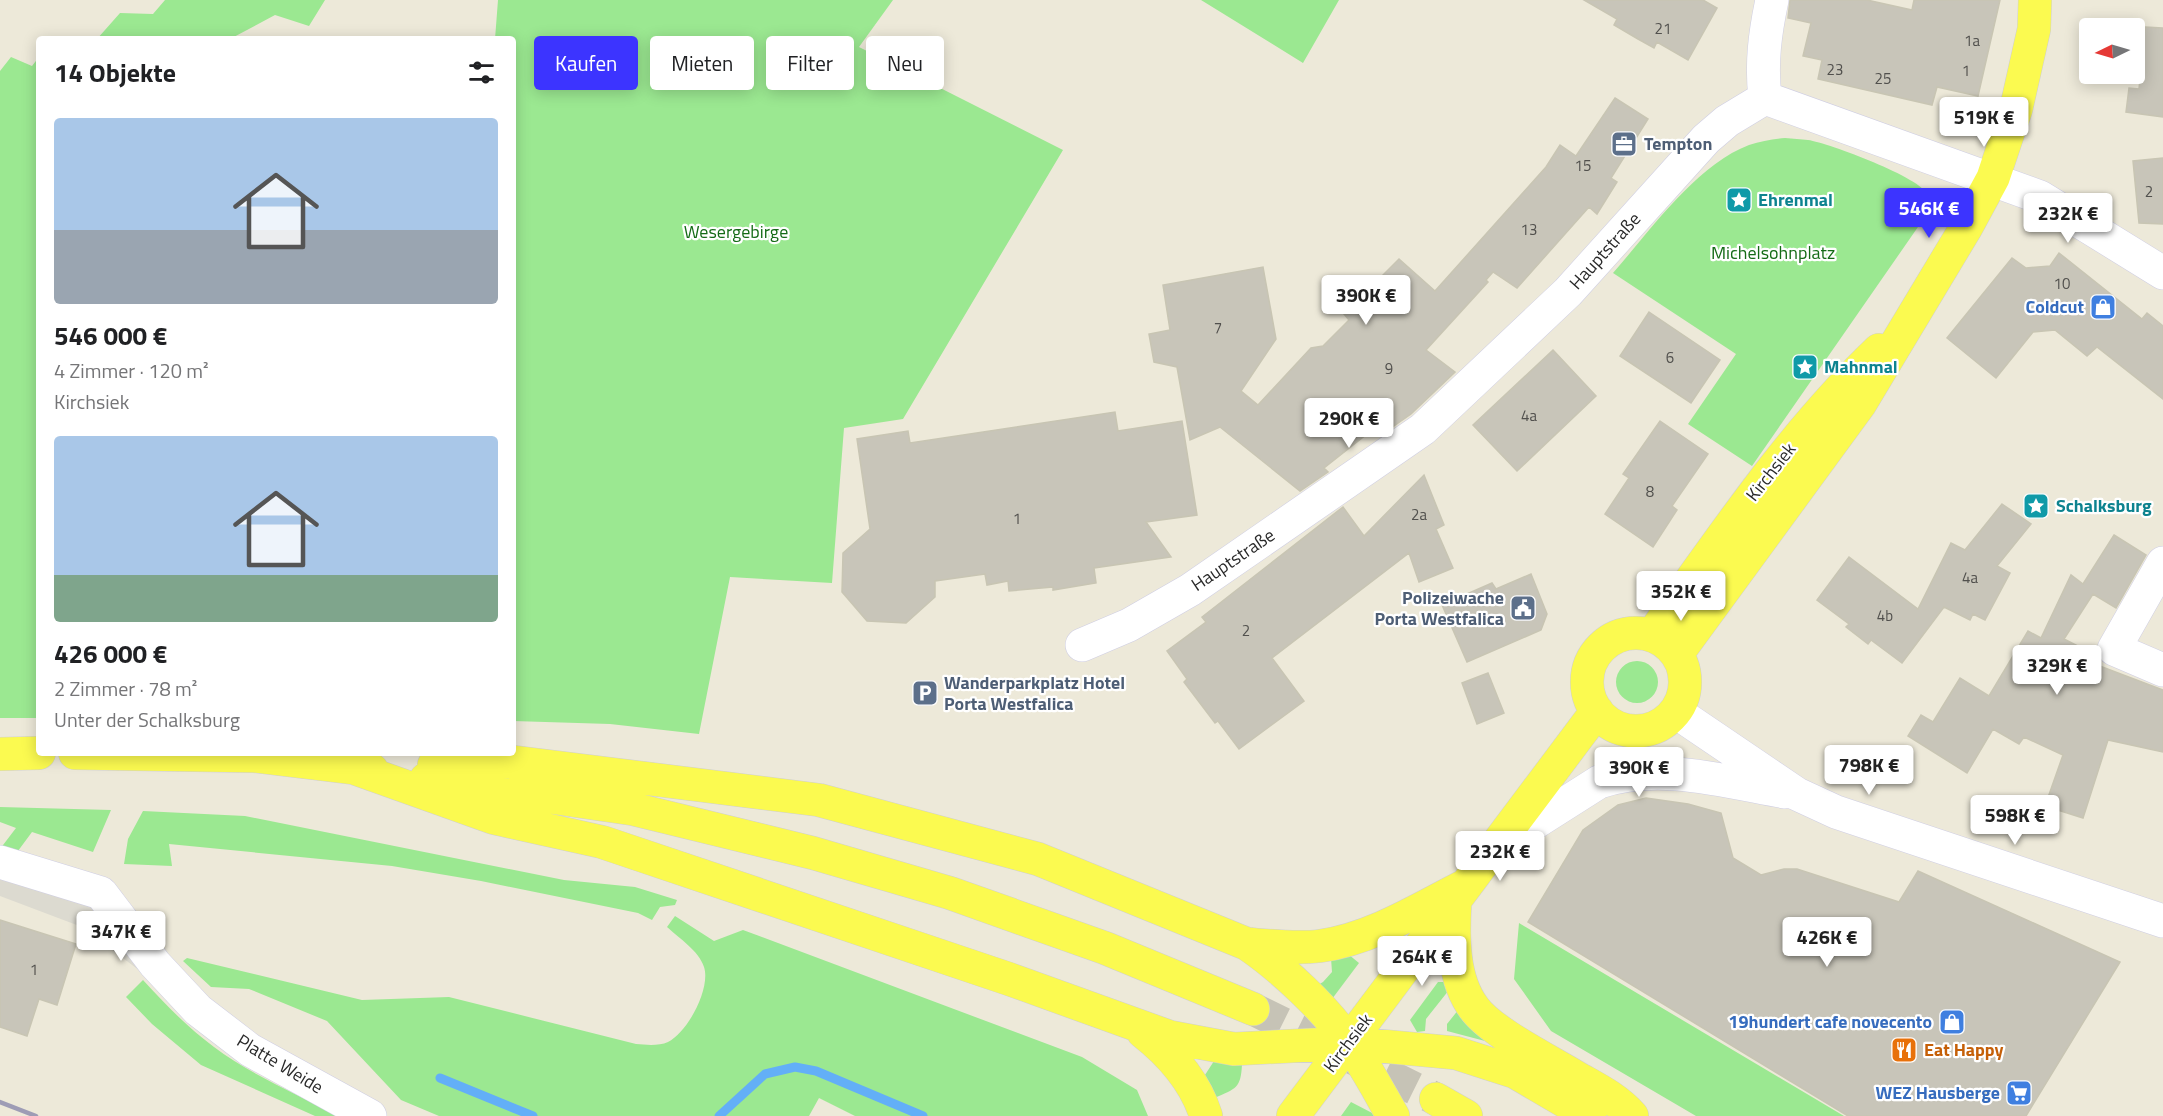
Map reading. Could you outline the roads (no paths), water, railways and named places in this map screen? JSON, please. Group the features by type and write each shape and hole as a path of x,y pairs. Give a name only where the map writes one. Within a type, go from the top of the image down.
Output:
{"main road":[{"name":"Kirchsiek","path":"1664,645 1860,404 1993,178 2016,109 2034,29 2035,0"},
{"path":"1623,634 1664,645 1684,668 1683,698 1676,712 1665,722 1651,729 1636,731 1614,725 1597,711 1589,696 1587,680 1590,664 1599,650 1610,640 1623,634"},
{"name":"Kirchsiek","path":"1293,1116 1597,711"},
{"path":"0,754 36,753"},
{"path":"255,756 351,767 633,809 813,853 950,893 1105,948 1253,1009"},
{"path":"351,767 514,762 819,800 1038,859 1246,944 1266,957 1297,985 1349,1043 1393,1116"},
{"path":"351,767 494,818 602,842 1008,979 1134,1026 1201,1045 1234,1049 1349,1043 1433,1049 1485,1061 1515,1072 1590,1116"},
{"path":"1246,944 1284,948 1319,946 1344,941 1461,893 1455,956 1465,994 1474,1010 1518,1043 1618,1100 1632,1116"},
{"path":"1134,1026 1169,1054 1182,1070 1206,1116"},
{"path":"1436,1099 1466,1116"}],"street":[{"path":"1772,0 1764,42 1762,75 1765,98 1993,178 2040,198 2163,273"},
{"name":"Hauptstraße","path":"1082,645 1129,625 1190,590 1423,429 1568,292 1706,139 1727,121 1765,98"},
{"path":"2163,563 2114,649 2163,669"},
{"path":"1676,712 1797,794 1836,812 2163,921"},
{"path":"1491,851 1599,782 1638,772 1684,775 1797,794"},
{"name":"Platte Weide","path":"0,862 101,894 155,964 198,1010 250,1050 370,1116"}],"waterway":[{"path":"719,1116 765,1074 795,1067 816,1071 923,1116"},
{"path":"440,1078 533,1116"}],"tunnel":[{"path":"1253,1009 1436,1099"}],"railway":[{"path":"0,1102 36,1116"}],"place":[{"name":"Tempton","path":"1624,144"},
{"name":"Ehrenmal","path":"1739,200"},
{"name":"Coldcut","path":"2103,307"},
{"name":"Mahnmal","path":"1805,367"},
{"name":"Schalksburg","path":"2036,506"},
{"name":"Polizeiwache Porta Westfalica","path":"1523,608"},
{"name":"Wanderparkplatz Hotel Porta Westfalica","path":"925,693"},
{"name":"19hundert cafe novecento","path":"1952,1022"},
{"name":"Eat Happy","path":"1904,1050"},
{"name":"WEZ Hausberge","path":"2019,1093"}],"park label":[{"name":"Wesergebirge","path":"736,232"},
{"name":"Michelsohnplatz","path":"1773,253"}]}
